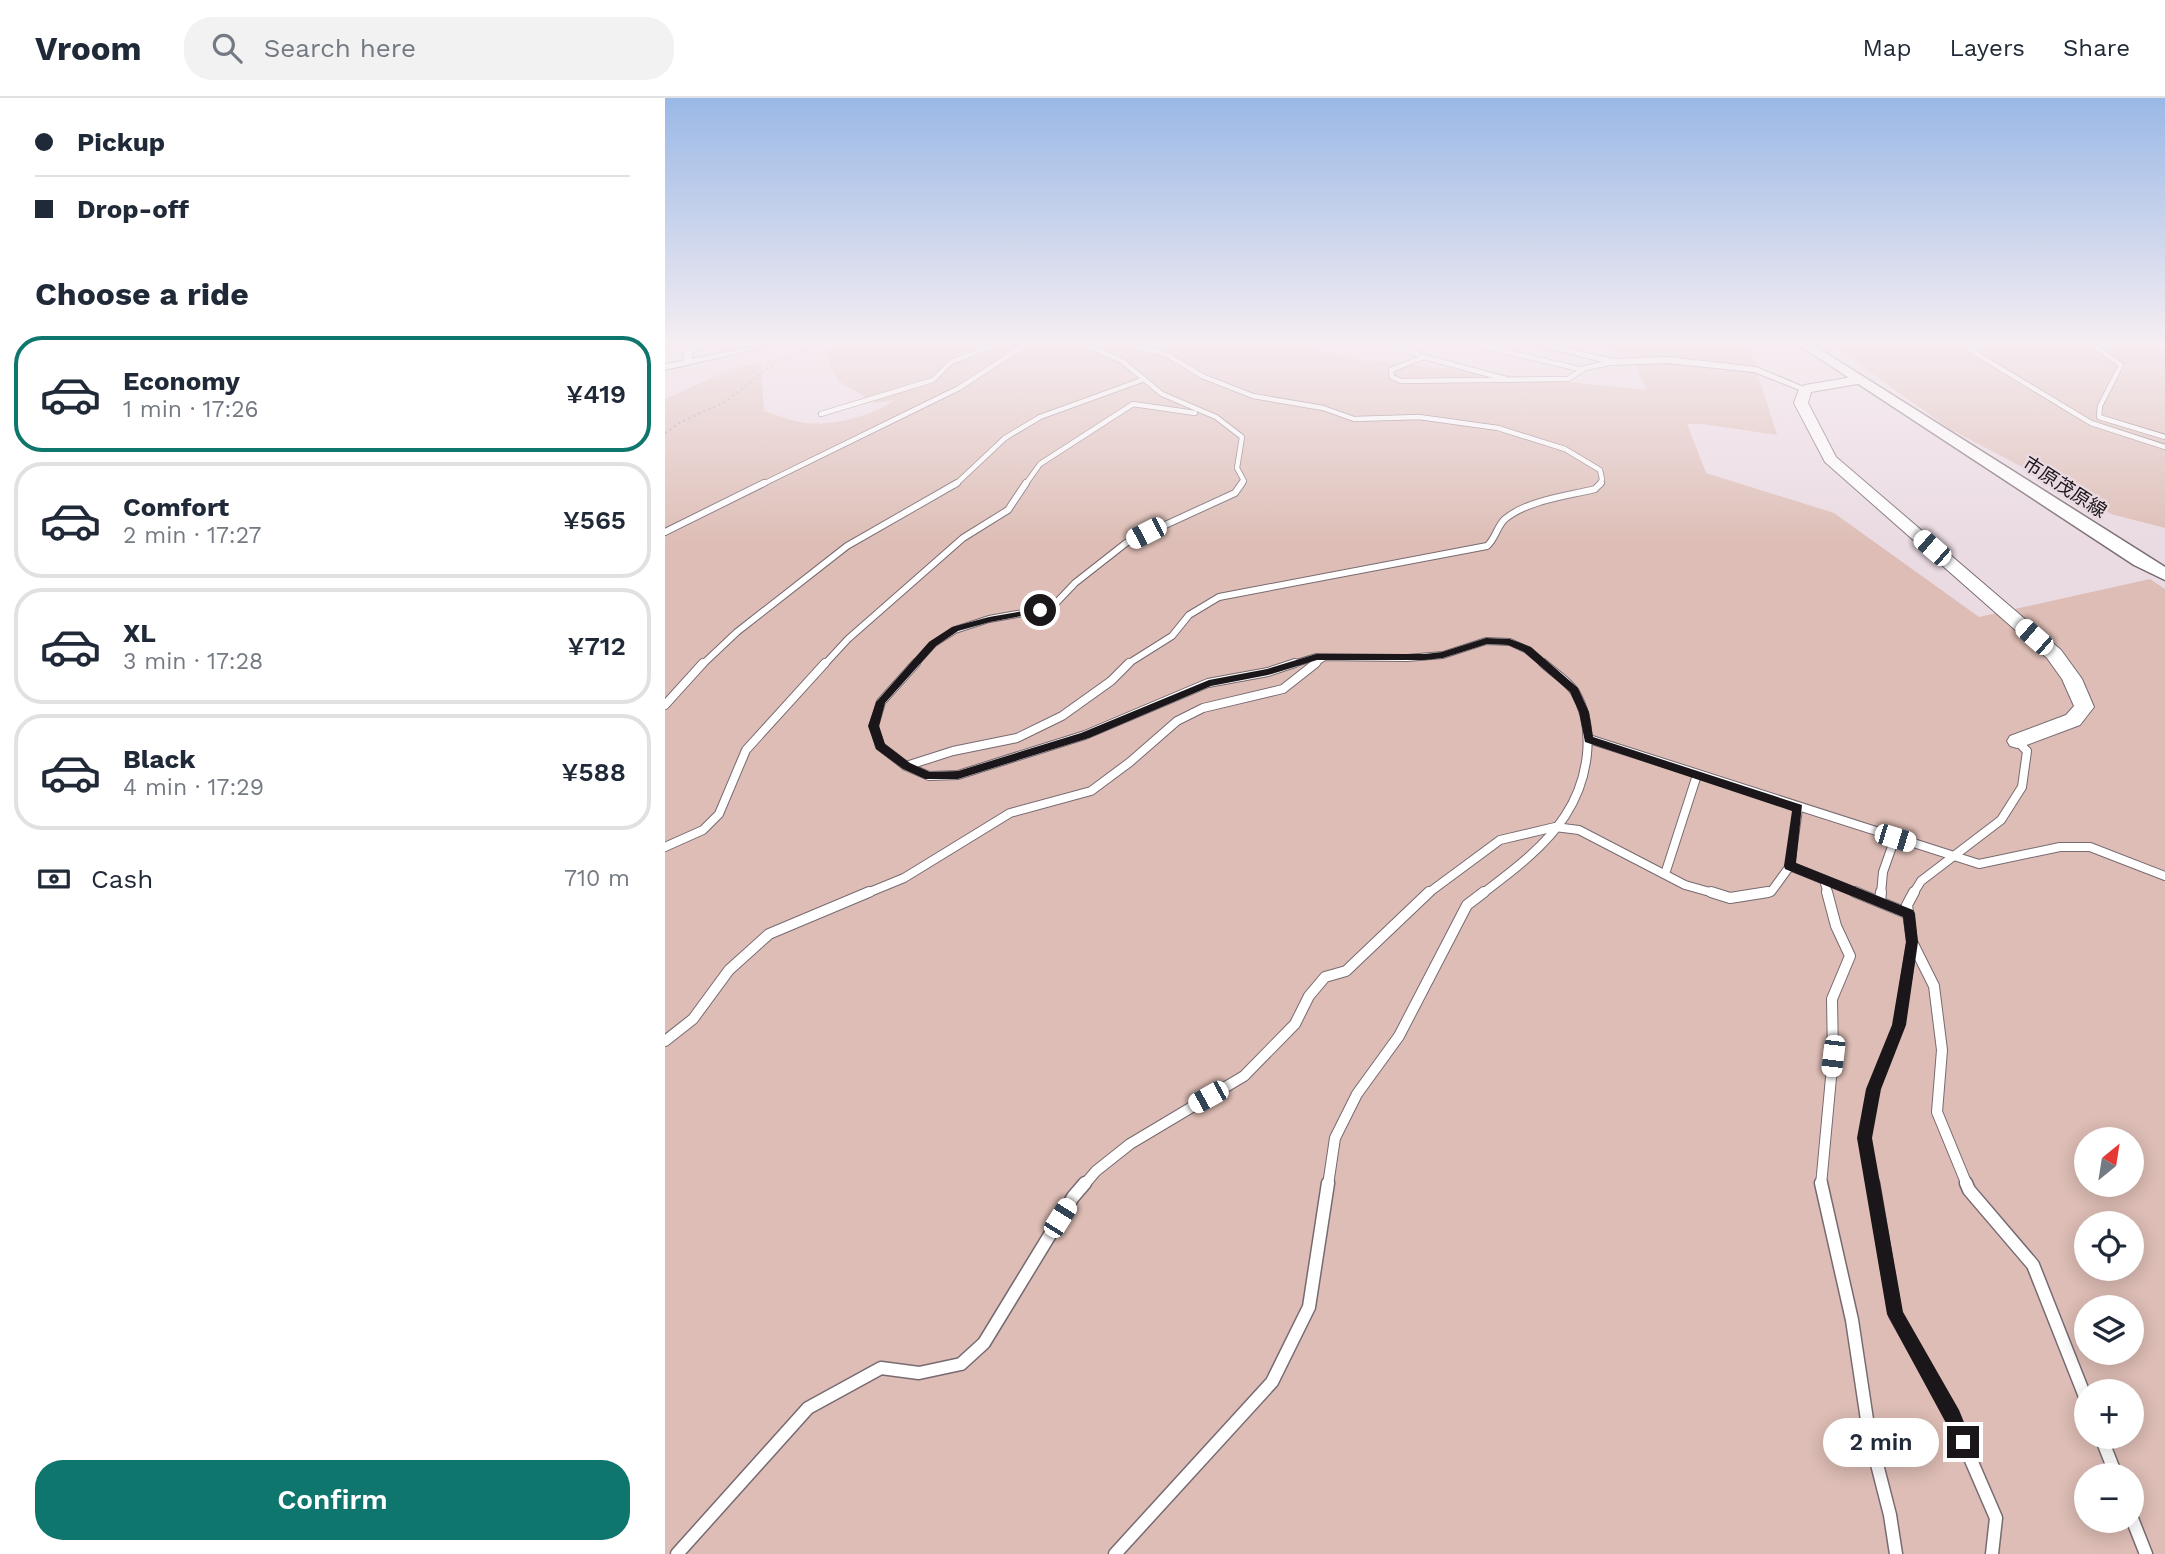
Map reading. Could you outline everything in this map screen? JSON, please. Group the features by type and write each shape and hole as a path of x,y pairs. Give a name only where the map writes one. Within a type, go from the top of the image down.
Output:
{"main road":[{"name":"市原茂原線","path":"1908,411 2165,574"}],"street":[{"path":"1805,411 1830,459 2055,654 2072,674 2084,707 2073,720 2017,741"}],"lane":[{"path":"821,414 831,411"},
{"path":"665,532 912,411"},
{"path":"665,705 711,655 737,632 847,546 951,489 1005,438 1040,417 1057,411"},
{"path":"665,846 703,830 719,814 746,750 848,639 963,538 1008,510 1040,464 1122,411"},
{"path":"1188,411 1212,415"},
{"path":"1115,1554 1272,1382 1309,1307 1335,1138 1340,1127 1357,1094 1399,1036 1467,905 1522,864 1565,816 1583,774 1588,739 1584,712 1574,690 1527,650 1510,642 1486,641 1443,655 1407,658 1324,657 1209,683 1085,736 958,775 929,776 907,766 880,746 874,726 881,702 933,644 955,629 989,619 1040,610 1057,602 1075,583 1126,544 1212,505 1242,487 1244,481 1237,468 1243,446 1242,437 1235,428 1202,411"},
{"path":"907,766 953,751 1007,741 1051,721 1111,681 1123,667 1172,636 1189,615 1219,597 1487,546 1496,539 1502,522 1515,513 1595,489 1602,479 1599,470 1565,449 1498,428 1419,417 1354,419 1331,411"},
{"path":"2071,411 2091,423 2165,447"},
{"path":"2100,411 2099,417 2165,437"},
{"path":"665,1041 693,1019 729,970 769,934 904,878 1010,813 1091,791 1131,762 1177,721 1203,708 1283,689 1324,657"},
{"path":"1588,739 1979,864 2060,847 2089,847 2165,876"},
{"path":"1992,1554 1996,1518 1952,1416 1895,1314 1865,1138 1874,1089 1899,1025 1912,942 1907,905 1921,881 2001,821 2022,787 2027,751 2017,741"},
{"path":"1665,874 1697,775"},
{"path":"677,1554 808,1408 881,1368 919,1373 961,1364 984,1343 1073,1197 1096,1171 1130,1144 1244,1076 1295,1024 1309,996 1325,976 1346,971 1438,884 1500,840 1555,827 1579,830 1685,885 1730,898 1771,891 1790,866 1798,808"},
{"path":"1879,902 1883,872 1895,838"},
{"path":"1790,866 1909,914"},
{"path":"1824,880 1836,926 1850,956 1832,999 1833,1056 1820,1180 1852,1320 1869,1433 1890,1515 1896,1554"},
{"path":"1912,942 1934,986 1942,1050 1937,1112 1969,1190 2033,1265 2078,1379"},
{"path":"2138,1533 2146,1554"}],"path":[{"path":"665,433 705,411"}],"shaded area":[{"path":"665,411 764,411 790,420 817,424 852,419 875,411 1769,411 1777,435 1687,424 1706,473 1834,513 1979,617 2150,579 2165,589 2165,1554 665,1554"},
{"path":"1924,411 2165,411 2165,528 2111,514 1948,428"}],"route":[{"path":"1040,610 989,619 955,629 933,644 881,702 874,726 880,746 907,766 929,776 958,775 1085,736 1209,683 1268,672 1316,657 1425,657 1443,655 1486,641 1510,642 1527,650 1574,690 1584,712 1588,739 1798,808 1790,866 1909,914 1912,942 1899,1025 1874,1089 1865,1138 1895,1314 1952,1416 1963,1442"}]}
